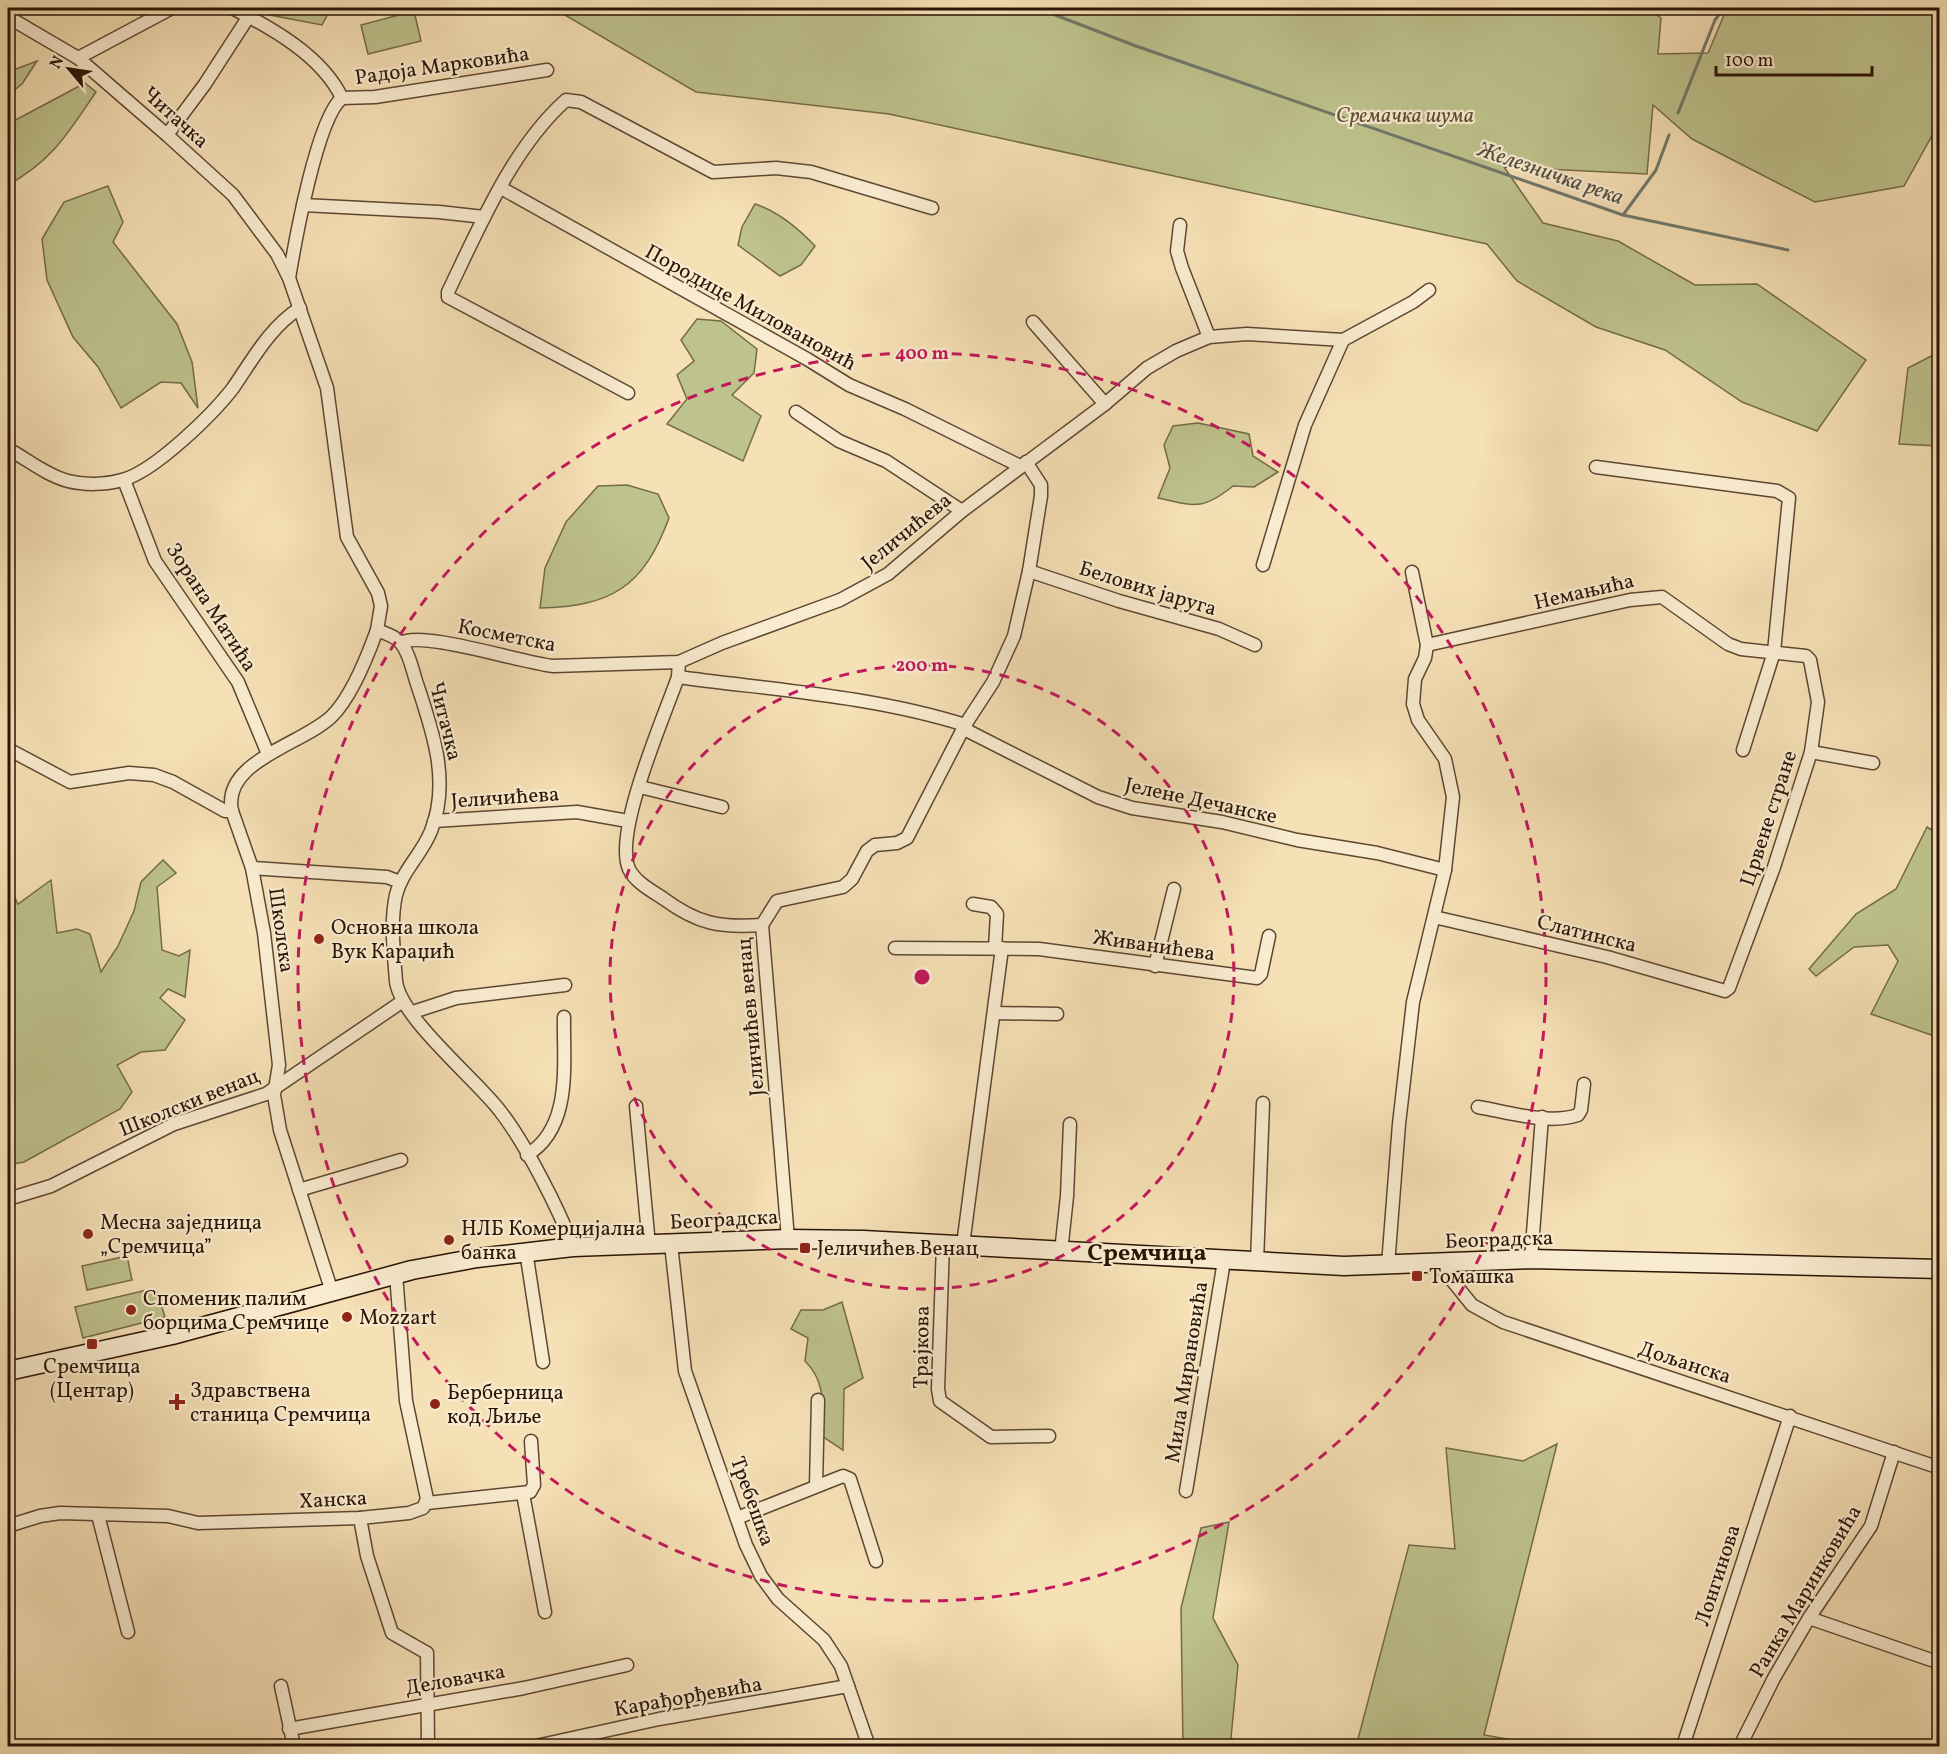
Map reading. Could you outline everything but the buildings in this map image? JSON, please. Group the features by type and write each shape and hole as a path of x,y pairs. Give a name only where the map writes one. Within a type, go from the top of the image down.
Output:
{"main road":[{"name":"Београдска","path":"8,1371 172,1335 396,1274 526,1251 573,1247 788,1239 943,1244 1257,1262 1389,1265 1531,1259 1940,1269"}],"street":[{"path":"78,58 172,8"},
{"path":"232,8 291,43 336,86 342,98 336,103 326,123 303,206 289,278"},
{"path":"167,135 205,84 249,16"},
{"name":"Читачка","path":"8,17 53,40 78,58 233,195 277,254 289,278 327,388 347,537 378,593 381,606 377,630 344,701 333,716 315,730 268,754 235,783 230,799 232,811"},
{"name":"Радоја Марковића","path":"342,98 375,97 547,70"},
{"path":"628,393 453,302 448,297 448,292 484,217 501,188 554,110 566,100 582,102 713,172 725,174 776,168 811,172 932,208"},
{"name":"Породице Миловановић","path":"501,188 849,385 1023,464"},
{"path":"303,206 439,212 484,217"},
{"path":"1180,225 1177,250 1209,337"},
{"path":"1263,565 1305,424 1343,340 1413,302 1429,290"},
{"path":"8,449 54,476 68,481 105,483 124,480 153,463 214,410 278,326 300,309"},
{"path":"1033,322 1105,404"},
{"name":"Јеличићева","path":"679,662 722,643 865,589 888,574 962,511 1105,404 1147,368 1176,351 1209,337 1247,334 1343,340"},
{"path":"796,412 839,441 886,460 962,511"},
{"name":"Јеличићев венац","path":"788,1239 762,925 777,900 843,887 852,879 867,851 875,845 897,843 907,838 965,725 1006,655 1014,636 1029,571 1041,496 1041,485 1023,464"},
{"path":"1596,466 1777,491 1789,498 1774,652 1743,750"},
{"name":"Зорана Матића","path":"124,480 155,561 238,682 268,754"},
{"name":"Белових јаруга","path":"1029,571 1119,601 1219,629 1255,645"},
{"path":"1389,1265 1399,1124 1413,1002 1445,870 1452,819 1451,784 1445,759 1418,720 1413,704 1415,679 1425,658 1428,645 1412,572"},
{"name":"Немањића","path":"1428,645 1653,596 1662,597 1671,602 1728,644 1741,649 1806,656"},
{"path":"377,630 394,637 401,643"},
{"name":"Косметска","path":"401,643 411,639 457,645 534,664 553,666 679,662"},
{"name":"Читачка","path":"401,643 414,675 438,754 440,781 434,821 428,837 400,882 394,910 396,981 404,1001 446,1055 500,1111 527,1155 573,1247"},
{"name":"Црвене стране","path":"1729,988 1774,867 1811,752 1818,702 1810,660 1806,656"},
{"path":"679,662 678,678 628,821 626,860 635,878 685,915 698,920 735,927 762,925"},
{"path":"678,678 880,703 928,713 965,725"},
{"name":"Јелене Дечанске","path":"965,725 968,731 1052,775 1098,797 1132,808 1222,822 1297,840 1377,853 1445,870"},
{"path":"8,749 70,782 129,772 154,775 173,782 225,811 232,811"},
{"path":"1811,752 1873,763"},
{"path":"640,788 722,807"},
{"name":"Школска","path":"232,811 252,868 267,951 279,1065 274,1101 280,1130 332,1292"},
{"name":"Јеличићева","path":"434,821 577,812 628,821"},
{"path":"252,868 387,877 400,882"},
{"path":"1155,966 1174,889"},
{"path":"963,1245 994,1013 998,948 997,914 991,907 973,904"},
{"name":"Слатинска","path":"1434,917 1607,957 1725,991 1729,988"},
{"name":"Живанићева","path":"895,948 1039,949 1257,978 1261,974 1269,936"},
{"path":"412,1012 456,998 565,985"},
{"name":"Школски венац","path":"8,1199 51,1186 174,1124 266,1094 404,1001"},
{"path":"994,1013 1057,1014"},
{"path":"527,1155 544,1143 557,1119 563,1092 564,1017"},
{"path":"1478,1107 1542,1118 1578,1115 1581,1110 1584,1084"},
{"path":"1257,1262 1263,1103"},
{"path":"636,1106 649,1245"},
{"path":"1531,1259 1542,1118"},
{"path":"1060,1251 1067,1196 1070,1124"},
{"path":"299,1190 401,1160"},
{"name":"Требешка","path":"671,1244 685,1371 737,1518 761,1576 778,1599 824,1640 841,1666 867,1741"},
{"name":"Трајкова","path":"943,1244 938,1389 940,1401 991,1437 1049,1436"},
{"path":"526,1251 543,1362"},
{"name":"Мила Мирановића","path":"1186,1491 1224,1260"},
{"name":"Дољанска","path":"1438,1263 1472,1305 1503,1322 1940,1468"},
{"path":"396,1274 406,1401 427,1503"},
{"path":"816,1486 818,1400"},
{"name":"Лонгинова","path":"1683,1746 1790,1416"},
{"path":"531,1441 534,1488 523,1494 545,1612"},
{"name":"Ранка Маринковића","path":"1740,1746 1774,1678 1809,1618 1871,1526 1894,1452"},
{"path":"737,1518 843,1476 850,1479 876,1561"},
{"name":"Ханска","path":"8,1526 40,1516 60,1513 168,1516 198,1523 360,1518 410,1513 423,1508 427,1503 523,1494"},
{"path":"98,1515 128,1632"},
{"path":"360,1518 367,1556 388,1625 398,1637 427,1653 428,1746"},
{"path":"1809,1618 1940,1663"},
{"name":"Деловачка","path":"290,1730 428,1703 524,1688 627,1665"},
{"path":"281,1686 294,1746"},
{"name":"Карађорђевића","path":"536,1746 659,1719 848,1686"}],"green space":[{"path":"268,8 331,8 322,25 270,15"},
{"name":"Сремачка шума","path":"553,8 1647,8 1661,18 1658,54 1708,53 1727,8 1939,8 1939,123 1904,186 1815,202 1692,139 1653,105 1647,174 1504,167 1543,223 1618,241 1695,285 1757,284 1866,360 1817,431 1742,402 1665,350 1596,327 1517,281 1487,244 889,114 696,92"},
{"path":"414,11 421,41 368,54 361,25"},
{"path":"37,61 22,84 8,95 8,72"},
{"path":"85,83 96,92 68,133 37,166 8,185 8,124"},
{"path":"108,186 123,222 113,242 177,324 192,362 198,408 181,383 161,382 121,408 98,367 73,337 47,280 42,239 64,202"},
{"path":"755,204 788,221 815,246 801,265 780,276 738,245 742,227"},
{"path":"697,319 721,321 757,349 754,373 732,395 761,416 743,461 667,424 687,399 677,375 694,361 681,340"},
{"path":"1939,352 1939,446 1899,444 1908,368"},
{"path":"1198,423 1249,434 1253,456 1278,472 1254,487 1233,486 1205,503 1189,504 1158,498 1170,468 1164,445 1173,426"},
{"path":"627,485 658,494 669,518 648,561 635,577 605,597 586,603 540,608 545,568 566,522 598,486"},
{"path":"1927,827 1940,835 1940,1034 1934,1036 1871,1014 1898,961 1888,945 1854,947 1816,976 1809,969 1856,914 1896,889"},
{"path":"163,860 176,873 157,887 162,950 179,956 190,950 185,997 168,989 160,998 185,1020 165,1050 141,1052 117,1065 132,1092 120,1109 24,1162 13,1164 8,1154 8,884 18,904 51,880 57,933 77,929 90,934 101,972 118,946 134,911 141,882"},
{"path":"127,1256 132,1280 87,1290 82,1266"},
{"path":"151,1289 157,1291 165,1317 83,1338 75,1307"},
{"path":"842,1302 863,1378 844,1389 843,1450 822,1436 820,1386 812,1369 805,1361 808,1338 791,1329 801,1310 823,1310"},
{"path":"1557,1444 1484,1735 1548,1746 1352,1746 1357,1743 1409,1545 1455,1549 1446,1448 1523,1461"},
{"path":"1229,1522 1213,1618 1238,1665 1231,1738 1245,1746 1183,1746 1181,1608 1201,1528"}],"waterway":[{"name":"Железничка река","path":"1037,8 1136,46 1623,215 1788,250"},
{"path":"1678,113 1715,20 1724,8"},
{"path":"1623,215 1656,170 1669,135"}],"place":[{"name":"Основна школа Вук Караџић","path":"319,939"},
{"name":"Месна заједница „Сремчица”","path":"88,1234"},
{"name":"НЛБ Комерцијална банка","path":"449,1240"},
{"name":"Јеличићев Венац","path":"805,1248"},
{"name":"Томашка","path":"1417,1276"},
{"name":"Споменик палим борцима Сремчице","path":"131,1310"},
{"name":"Mozzart","path":"347,1317"},
{"name":"Сремчица (Центар)","path":"92,1344"},
{"name":"Здравствена станица Сремчица","path":"177,1402"},
{"name":"Берберница код Љиље","path":"435,1404"}],"district":[{"name":"Сремчица","path":"1147,1252"}]}
